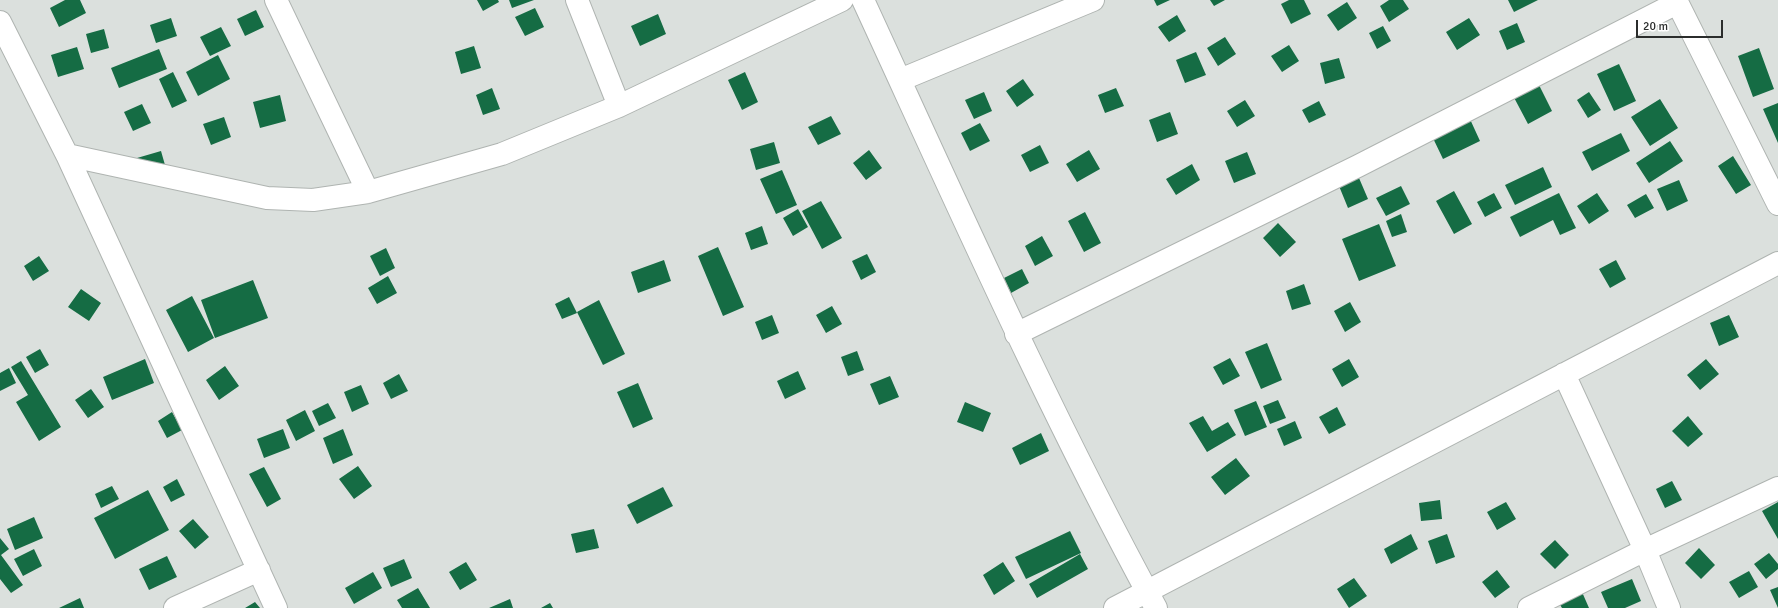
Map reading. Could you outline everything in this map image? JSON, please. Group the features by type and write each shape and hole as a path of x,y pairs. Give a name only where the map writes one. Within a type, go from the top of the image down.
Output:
{"street":[{"path":"276,0 368,192"},
{"path":"577,0 619,106"},
{"path":"67,155 266,198 313,200 368,192 502,154 619,106 842,0"},
{"path":"863,0 1016,334 1152,599"},
{"path":"900,80 1093,0"},
{"path":"1016,334 1358,166 1676,1 1778,204"},
{"path":"0,22 67,155 276,608"},
{"path":"1115,608 1152,599 1564,374 1778,263"},
{"path":"1564,374 1645,550 1669,608"},
{"path":"1529,608 1645,550 1778,488"},
{"path":"175,608 259,570"}],"building":[{"path":"65,0 80,0 86,13 59,27 50,8"},
{"path":"477,0 498,0 499,2 483,11"},
{"path":"509,0 534,0 512,8"},
{"path":"1154,0 1170,0 1157,6"},
{"path":"1210,0 1225,0 1214,6"},
{"path":"1289,0 1304,0 1311,14 1291,24 1281,4"},
{"path":"1389,0 1403,0 1409,9 1389,22 1380,6"},
{"path":"1508,0 1538,0 1514,12"},
{"path":"1347,2 1357,18 1338,31 1327,15"},
{"path":"535,8 544,27 525,36 515,17"},
{"path":"256,10 264,27 245,36 237,19"},
{"path":"658,14 666,34 640,46 631,26"},
{"path":"1177,15 1186,31 1169,42 1158,27"},
{"path":"171,18 177,36 156,43 150,25"},
{"path":"1469,18 1480,35 1457,50 1446,32"},
{"path":"1517,23 1525,42 1507,50 1499,31"},
{"path":"1383,26 1391,41 1377,49 1369,33"},
{"path":"221,27 231,46 210,56 200,37"},
{"path":"104,29 109,48 91,53 86,34"},
{"path":"1225,37 1236,54 1218,66 1207,48"},
{"path":"1289,45 1299,61 1282,72 1271,56"},
{"path":"474,46 481,68 461,74 455,52"},
{"path":"77,47 84,69 58,77 51,55"},
{"path":"1759,48 1774,89 1753,97 1738,56"},
{"path":"159,49 167,69 119,88 111,68"},
{"path":"1196,52 1206,75 1185,83 1176,60"},
{"path":"218,55 230,79 198,96 186,72"},
{"path":"1339,58 1345,78 1325,84 1320,63"},
{"path":"1619,64 1636,101 1614,111 1597,74"},
{"path":"173,72 187,101 172,108 159,79"},
{"path":"745,72 758,102 742,110 728,80"},
{"path":"1535,77 1552,111 1528,124 1510,90"},
{"path":"1023,79 1034,95 1017,107 1006,91"},
{"path":"492,88 500,109 483,115 476,95"},
{"path":"1116,88 1124,106 1105,113 1098,95"},
{"path":"984,92 992,111 974,119 965,100"},
{"path":"1589,92 1601,110 1588,118 1577,100"},
{"path":"280,95 286,121 260,128 253,102"},
{"path":"1660,99 1678,128 1650,146 1631,117"},
{"path":"1245,100 1255,116 1237,127 1227,111"},
{"path":"1319,101 1326,115 1309,123 1302,110"},
{"path":"1778,103 1778,143 1763,109"},
{"path":"142,104 151,123 133,131 124,112"},
{"path":"1170,112 1178,134 1157,142 1149,120"},
{"path":"831,116 841,134 818,145 808,127"},
{"path":"224,117 231,137 211,145 203,124"},
{"path":"1469,117 1480,141 1443,159 1431,134"},
{"path":"980,123 990,141 970,151 961,133"},
{"path":"1621,133 1630,151 1592,171 1582,152"},
{"path":"1670,141 1683,161 1649,183 1636,163"},
{"path":"774,142 780,163 756,170 750,149"},
{"path":"1040,145 1049,163 1030,172 1021,155"},
{"path":"869,150 882,168 866,180 853,163"},
{"path":"1089,150 1100,169 1077,182 1066,164"},
{"path":"161,151 167,172 143,179 137,158"},
{"path":"1247,152 1256,174 1234,183 1225,161"},
{"path":"1733,156 1751,185 1736,194 1718,166"},
{"path":"1192,164 1200,180 1176,195 1166,179"},
{"path":"1543,167 1552,187 1515,205 1505,185"},
{"path":"782,170 797,205 776,214 760,179"},
{"path":"1359,178 1368,199 1348,208 1339,186"},
{"path":"1679,180 1688,201 1667,211 1657,189"},
{"path":"1401,186 1410,204 1386,216 1376,198"},
{"path":"1454,191 1472,224 1454,234 1436,201"},
{"path":"1494,193 1502,208 1485,217 1477,202"},
{"path":"1559,193 1576,228 1560,235 1553,220 1520,237 1510,217"},
{"path":"1597,193 1609,211 1589,224 1577,206"},
{"path":"1646,194 1654,208 1635,218 1627,205"},
{"path":"821,201 842,238 822,249 802,211"},
{"path":"798,209 808,227 793,236 783,218"},
{"path":"1085,212 1101,243 1084,252 1068,221"},
{"path":"1401,214 1407,232 1392,237 1386,221"},
{"path":"1278,223 1296,242 1280,257 1263,238"},
{"path":"1379,224 1396,266 1359,281 1342,239"},
{"path":"762,226 768,244 751,250 745,233"},
{"path":"1042,236 1053,256 1035,266 1025,246"},
{"path":"718,247 744,307 723,316 698,256"},
{"path":"386,248 395,268 380,276 370,256"},
{"path":"867,254 876,272 861,280 852,261"},
{"path":"39,256 49,271 33,281 24,266"},
{"path":"664,260 671,281 638,293 631,272"},
{"path":"1616,260 1626,279 1610,288 1599,269"},
{"path":"1022,269 1029,283 1011,293 1004,278"},
{"path":"388,276 397,293 377,304 368,288"},
{"path":"253,280 268,318 215,338 201,300"},
{"path":"1304,284 1311,304 1292,310 1286,291"},
{"path":"81,289 101,303 89,321 68,307"},
{"path":"192,296 214,338 188,352 166,310"},
{"path":"569,297 577,313 562,319 555,304"},
{"path":"599,300 625,354 603,365 577,312"},
{"path":"1350,302 1361,322 1345,332 1334,311"},
{"path":"832,306 842,324 826,333 816,315"},
{"path":"772,315 779,333 762,340 755,322"},
{"path":"1729,315 1739,337 1719,346 1710,323"},
{"path":"1267,343 1282,380 1261,389 1245,352"},
{"path":"40,349 49,365 35,373 26,357"},
{"path":"857,351 864,370 848,376 841,357"},
{"path":"1230,358 1240,376 1223,385 1213,367"},
{"path":"145,359 154,383 112,400 103,377"},
{"path":"1349,359 1359,377 1342,387 1332,369"},
{"path":"1706,359 1719,374 1700,390 1687,375"},
{"path":"21,361 61,427 39,441 16,402 28,395 11,367"},
{"path":"225,366 239,386 219,400 206,380"},
{"path":"9,368 16,383 0,391 0,373"},
{"path":"798,371 806,389 785,399 777,381"},
{"path":"399,374 408,391 391,399 383,383"},
{"path":"890,376 899,397 879,405 870,384"},
{"path":"638,383 653,419 633,428 617,392"},
{"path":"361,385 369,404 352,412 344,392"},
{"path":"91,389 104,407 88,418 75,400"},
{"path":"1278,400 1286,418 1270,424 1263,406"},
{"path":"1256,401 1267,427 1245,436 1234,410"},
{"path":"965,402 991,413 983,432 957,422"},
{"path":"328,403 336,418 319,426 312,411"},
{"path":"1337,407 1346,425 1329,434 1319,417"},
{"path":"305,410 315,431 296,441 286,420"},
{"path":"172,412 182,430 167,438 158,421"},
{"path":"1203,416 1212,431 1228,422 1236,435 1207,452 1189,423"},
{"path":"1688,416 1703,434 1688,447 1672,431"},
{"path":"1295,421 1302,438 1284,446 1277,429"},
{"path":"283,429 290,448 264,458 257,439"},
{"path":"343,429 353,455 333,464 323,438"},
{"path":"1041,433 1049,451 1020,465 1012,448"},
{"path":"1236,458 1250,476 1225,495 1211,477"},
{"path":"358,466 372,486 354,499 339,479"},
{"path":"264,467 281,499 267,507 249,474"},
{"path":"177,479 185,495 171,502 163,487"},
{"path":"1672,481 1682,500 1665,508 1656,489"},
{"path":"112,486 119,499 101,508 95,494"},
{"path":"663,487 673,506 637,524 627,505"},
{"path":"148,490 169,530 115,559 94,518"},
{"path":"1440,500 1442,519 1421,521 1419,503"},
{"path":"1506,502 1516,519 1497,530 1487,512"},
{"path":"1778,502 1778,539 1762,511"},
{"path":"34,517 43,538 15,550 7,529"},
{"path":"193,519 209,537 195,549 179,531"},
{"path":"594,529 599,548 576,553 571,534"},
{"path":"1070,531 1081,553 1026,579 1015,557"},
{"path":"1411,534 1418,549 1391,564 1384,549"},
{"path":"1447,534 1455,557 1436,564 1428,541"},
{"path":"0,538 9,549 1,555 23,585 11,593 0,579"},
{"path":"1555,540 1569,555 1555,569 1540,554"},
{"path":"1699,548 1715,565 1701,579 1685,563"},
{"path":"34,549 42,566 23,576 14,559"},
{"path":"1769,553 1778,564 1778,569 1766,579 1754,564"},
{"path":"1080,554 1088,569 1037,598 1029,584"},
{"path":"167,556 177,577 149,590 139,569"},
{"path":"404,559 412,578 391,587 383,568"},
{"path":"466,562 477,580 460,590 449,572"},
{"path":"1003,562 1015,581 994,595 983,575"},
{"path":"1497,570 1510,587 1495,598 1482,582"},
{"path":"1749,571 1758,587 1739,598 1729,582"},
{"path":"373,572 382,588 354,604 345,588"},
{"path":"1354,578 1367,596 1349,608 1337,589"},
{"path":"1632,579 1641,601 1625,608 1608,608 1601,592"},
{"path":"1778,587 1778,608 1770,590"},
{"path":"418,588 430,608 402,608 397,600"},
{"path":"1582,592 1589,608 1562,608 1559,603"},
{"path":"80,598 84,608 59,608"},
{"path":"510,599 513,608 489,608"},
{"path":"255,602 260,608 245,608"},
{"path":"550,603 553,608 541,608"}]}
